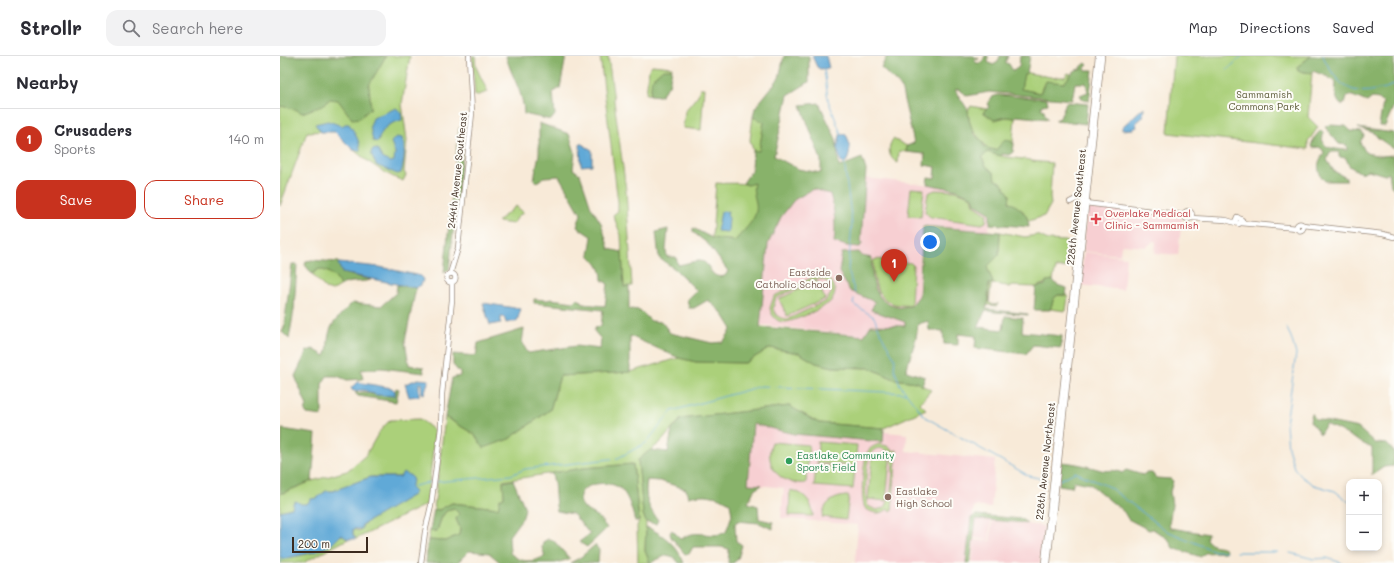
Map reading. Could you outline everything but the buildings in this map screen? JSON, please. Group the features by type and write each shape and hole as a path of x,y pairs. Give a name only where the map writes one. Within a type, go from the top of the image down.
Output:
{"main road":[{"name":"244th Avenue Southeast","path":"452,275 458,248 472,113 469,56"},
{"name":"228th Avenue Southeast","path":"1067,360 1102,56"},
{"name":"228th Avenue Southeast","path":"1067,360 1097,58"},
{"path":"1070,202 1080,196 1084,182"},
{"path":"1085,203 1185,214 1188,219 1192,215 1236,219 1238,224 1242,221 1383,238 1386,236 1394,237"},
{"path":"422,563 442,422 440,403 451,303 450,282 447,277 452,275 456,279 450,282"},
{"name":"228th Avenue Northeast","path":"1045,562 1067,360"}],"shaded area":[{"name":"Eastside Catholic School","path":"771,168 931,185 957,190 973,197 975,204 990,213 989,231 922,226 915,341 755,324"},
{"path":"1090,207 1182,217 1178,255 1155,253 1156,242 1153,241 1147,247 1123,245 1121,246 1120,255 1083,251 1087,209"},
{"path":"1084,252 1126,257 1123,290 1080,285"},
{"name":"Eastlake High School","path":"753,424 832,427 907,434 906,451 995,460 991,508 974,506 968,563 855,563 858,525 781,518 784,488 748,484"},
{"path":"976,519 991,520 989,540 974,538"},
{"path":"992,521 1044,526 1040,563 972,563 974,540 990,541"}],"green space":[{"path":"280,56 410,56 402,104 407,140 404,172 406,175 403,181 375,166 349,146 334,131 307,132 280,206"},
{"path":"280,56 386,56 369,85 371,108 360,118 352,119 338,100 330,99 323,105 302,113 295,109 280,106"},
{"path":"472,56 475,56 476,67 488,92 475,96"},
{"path":"506,56 566,56 560,88 553,92 555,115 551,120 524,114 520,92"},
{"path":"600,56 608,56 626,190 632,286 624,287 621,235 613,215 618,211 618,202"},
{"path":"784,56 809,56 809,82 788,95 774,156 798,169 821,173 821,160 801,105 819,103 836,139 839,167 862,158 866,170 862,243 860,247 847,246 834,242 835,218 830,194 813,189 794,200 781,217 768,244 760,327 864,336 871,325 905,326 905,322 871,310 875,302 850,291 839,272 842,253 859,252 862,256 872,258 873,280 878,294 882,299 888,304 896,307 911,306 919,296 923,226 1000,232 999,255 987,267 993,283 989,284 989,299 986,309 1028,315 985,311 978,327 1003,330 1005,316 1023,318 1022,332 1062,336 1061,348 1033,345 1026,354 975,348 976,336 958,334 958,345 944,344 943,331 929,330 928,321 918,324 916,338 906,371 925,377 922,386 916,382 894,379 870,368 833,367 816,363 799,353 770,348 745,363 696,362 679,358 630,336 630,372 560,376 550,410 509,439 484,448 474,434 445,417 452,378 460,376 460,373 453,365 453,354 476,356 478,343 524,329 522,343 528,353 576,346 600,349 601,339 594,331 596,327 601,326 603,310 534,303 534,299 551,299 574,302 577,299 582,301 583,304 605,306 608,284 602,280 601,272 598,266 589,255 592,237 577,227 581,214 559,176 544,177 537,182 534,179 539,154 539,123 569,134 575,152 573,169 580,174 591,207 601,223 609,249 622,252 624,287 629,286 629,309 640,310 651,321 662,322 670,333 712,343 723,342 732,329 722,313 708,300 694,308 689,308 687,299 697,291 675,269 659,258 656,232 668,229 666,250 667,257 676,257 678,265 700,261 707,264 716,275 720,277 725,276 728,271 708,244 693,232 693,228 712,238 735,241 753,219 756,209 753,191 754,183 748,185 743,183 752,170 753,150 759,151 764,122 753,117 755,108 779,78"},
{"path":"887,56 973,56 979,59 974,60 977,63 982,63 985,56 988,56 988,62 993,65 998,62 1000,56 1008,56 1005,63 1009,64 1013,71 1019,67 1020,56 1030,56 1027,73 1024,74 1021,89 1040,93 1046,81 1064,83 1076,70 1082,69 1081,67 1086,63 1088,65 1085,68 1086,70 1093,70 1089,101 1083,100 1080,95 1088,92 1086,83 1075,83 1072,100 989,92 967,96 959,89 955,90 968,110 969,120 974,134 982,141 984,146 989,149 996,150 1005,139 1014,144 1013,152 1009,155 1002,154 1001,156 987,152 982,158 986,166 994,173 995,180 1001,182 1010,195 1009,202 1017,206 1026,215 1029,227 990,224 990,213 975,204 973,197 957,190 927,184 928,177 935,178 936,167 924,165 925,154 906,152 907,146 914,143 901,87 881,68"},
{"name":"Sammamish Commons Park","path":"1174,56 1311,56 1297,67 1298,71 1312,73 1308,117 1318,127 1308,142 1308,149 1168,133"},
{"path":"1311,56 1394,56 1394,105 1385,126 1379,126 1383,103 1379,99 1372,98 1367,102 1350,95 1347,96 1345,103 1341,105 1336,95 1336,83 1328,77 1313,71 1312,73 1298,71 1297,67"},
{"path":"652,65 672,67 669,85 660,96 646,94 649,69"},
{"path":"663,69 672,69 669,85 660,96 650,95 652,79"},
{"path":"1026,71 1028,73 1056,78 1065,77 1068,73 1071,74 1064,83 1044,83 1040,93 1020,89 1022,78"},
{"path":"700,88 704,88 701,130 683,128 685,111 698,95"},
{"path":"998,95 1047,99 1048,104 1042,105 1041,108 1044,110 1048,119 1016,116 1015,118 1006,117 994,120 983,112 989,107 988,102 992,97"},
{"path":"1066,102 1088,104 1086,124 1055,120 1060,118"},
{"path":"971,106 986,109 983,112 994,120 1006,117 1015,118 1014,144 1009,140 996,150 987,147 971,126 968,110"},
{"path":"753,117 764,122 759,152 753,150 750,140"},
{"path":"1330,125 1346,126 1351,131 1362,132 1364,136 1360,142 1366,153 1381,156 1394,155 1394,189 1391,186 1389,173 1385,175 1368,170 1361,173 1349,166 1346,158 1339,157 1339,152 1330,152 1327,160 1334,171 1346,178 1346,181 1325,181 1322,178 1318,168 1321,157 1324,154 1323,150 1319,147 1313,148 1311,146 1314,138 1321,130 1324,133 1323,142 1325,145 1338,149 1347,150 1348,148 1346,145 1339,144 1325,127"},
{"path":"459,128 465,129 449,270 444,273"},
{"path":"1358,128 1394,133 1394,149 1378,138 1374,133"},
{"path":"893,139 907,146 906,152 899,151 898,163 890,156 889,149"},
{"path":"987,152 1006,157 1052,163 1051,204 1044,216 1029,221 1023,211 1009,202 1010,195 995,181 994,173 986,166 982,158"},
{"path":"754,182 754,191 758,209 755,219 735,241 712,238 716,183 748,185"},
{"path":"911,188 924,189 921,217 908,216"},
{"path":"935,190 956,191 972,197 974,205 987,214 986,222 982,224 930,217 925,212 928,193"},
{"path":"516,206 524,213 519,215 513,224 499,222 499,220"},
{"path":"1000,232 1025,237 1037,235 1048,240 1066,241 1072,245 1070,267 1056,268 1053,280 1036,287 1009,286 1009,288 1007,286 993,284 991,286 989,302 997,305 998,303 997,306 988,305 987,307 989,284 993,283 987,267 999,255"},
{"path":"876,259 911,263 913,265 911,305 892,303 885,300 880,294 873,271 873,261"},
{"path":"306,261 338,262 342,273 371,280 347,283 340,286 332,274 326,271 319,269 312,274 305,265"},
{"path":"292,264 297,264 294,310 289,339 282,332 284,327"},
{"path":"319,269 332,274 340,286 332,291 326,289 312,274"},
{"path":"824,272 824,276 833,283 835,290 833,298 828,304 816,311 788,322 781,322 774,318 771,313 770,308 774,296","holes":["816,279 822,279 830,286 832,292 826,301 788,319 780,318 773,308 776,298"]},
{"path":"1053,280 1057,285 1067,288 1066,295 1058,295 1054,298 1050,310 1034,310 1036,287 1045,285 1046,281"},
{"path":"817,281 825,299 787,316 779,299"},
{"path":"397,285 416,288 405,341 409,365 423,367 424,373 381,368 361,370 363,379 347,380 337,376 327,376 322,384 322,416 307,414 305,411 307,406 295,376 307,351 313,349 325,356 332,325 352,303 381,306 396,293"},
{"path":"1058,295 1068,296 1066,311 1050,309 1054,298"},
{"path":"770,348 799,353 816,363 833,367 870,368 894,379 916,382 931,390 920,403 926,409 884,428 819,423 789,406 681,419 660,443 638,460 643,514 646,522 645,551 650,563 638,563 637,526 639,521 633,464 584,468 503,481 504,497 498,508 452,503 439,510 434,509 445,417 474,434 484,447 509,439 550,410 560,376 630,372 679,358 696,362 745,363"},
{"path":"396,388 399,389 396,402 358,396 355,393 364,392 376,395 395,394"},
{"path":"789,406 819,423 884,428 883,442 794,434 753,424 748,484 762,485 754,490 748,503 758,506 759,519 773,522 773,529 759,523 737,521 735,524 736,541 742,545 738,559 733,563 728,563 729,549 721,547 693,547 689,554 685,554 671,537 670,533 672,530 681,539 693,534 714,535 726,532 732,515 730,503 725,500 705,495 688,497 686,489 660,481 647,480 646,491 649,506 658,520 656,524 646,522 643,514 638,460 650,450 668,452 672,430 681,419"},
{"path":"1312,413 1315,419 1358,428 1375,443 1387,444 1394,452 1394,466 1384,467 1372,475 1372,448 1326,424 1320,434 1310,421"},
{"path":"420,419 435,431 427,504 356,539 353,535 353,529 359,531 368,520 375,515 413,495 410,487 400,477 371,477 333,491 326,491 317,498 311,499 307,504 280,511 280,494 312,481 347,471 366,455 379,432 390,420"},
{"path":"282,429 316,434 312,481 280,494"},
{"name":"Eastlake Community Sports Field","path":"772,442 809,445 806,483 789,481 776,473 770,459"},
{"name":"Eastlake Community Sports Field","path":"818,442 857,445 855,466 817,463"},
{"path":"879,444 887,446 893,451 897,450 892,511 888,509 876,513 865,508 862,489 863,472 867,453 870,448","holes":["880,448 889,451 893,471 891,490 887,504 884,508 876,510 868,506 867,502 867,465 870,455 875,449"]},
{"path":"872,457 890,459 886,501 868,499"},
{"path":"1061,462 1122,473 1126,470 1143,475 1145,473 1152,473 1156,478 1171,479 1173,481 1170,492 1172,505 1169,524 1171,528 1208,534 1206,539 1214,545 1221,546 1226,549 1225,552 1205,553 1201,557 1173,548 1169,540 1153,529 1149,530 1128,519 1124,512 1090,484 1074,481 1072,487 1059,485"},
{"path":"633,464 639,521 635,521 627,497 622,490 616,486 601,483 586,488 582,492 580,498 582,505 599,518 607,528 587,547 579,542 590,534 573,514 557,511 554,481 551,473 584,468"},
{"name":"Eastlake Community Sports Field","path":"816,465 855,469 853,489 814,486"},
{"path":"513,480 525,508 523,517 509,536 510,553 518,559 527,561 536,560 545,556 542,548 543,542 548,539 553,540 570,559 556,563 501,563 489,553 469,551 457,563 426,563 428,540 445,541 459,535 460,528 456,519 459,514 454,508 444,513 437,531 430,531 434,509 439,510 452,503 498,508 500,499 504,497 503,482"},
{"path":"790,490 800,493 807,498 811,506 813,516 789,515"},
{"path":"849,496 846,520 822,517 824,509 829,502 836,498"},
{"path":"455,508 460,514 456,519 460,528 459,535 445,541 428,540 430,531 437,531 441,519 445,513"},
{"path":"976,515 1021,519 1027,523 976,519 970,563 966,563 971,518"},
{"path":"646,527 669,541 678,551 684,563 679,563 674,557 667,555 650,563 645,551"},
{"path":"341,534 348,539 303,563 280,563 280,557 283,559 315,552 331,545"},
{"path":"595,545 599,550 598,563 570,563 581,557"}],"water":[{"path":"812,56 826,56 829,68 820,69 817,67"},
{"path":"1144,107 1143,117 1136,123 1137,127 1122,130 1122,127"},
{"path":"396,108 401,112 402,120 386,127 381,133 378,142 373,141 370,126 373,118"},
{"path":"328,121 342,126 349,124 358,141 360,151 353,150 335,132 321,132 315,124"},
{"path":"845,134 849,144 848,159 846,162 841,162 837,148 840,135"},
{"path":"396,137 402,138 404,150 404,160 401,173 397,174 376,165 371,153 372,150 377,149 383,159 390,162 394,161 395,153 391,142"},
{"path":"580,143 592,150 592,165 581,166"},
{"path":"728,211 728,232 717,231 721,212"},
{"path":"338,264 380,267 421,276 423,280 421,285 416,288 342,273"},
{"path":"483,303 521,309 517,321 506,323 504,317 501,317 501,323 490,325"},
{"path":"418,379 429,380 424,394 422,393 421,383 419,383 419,396 409,397 405,384"},
{"path":"357,382 392,388 395,391 395,396 376,395 364,390 353,391 351,388"},
{"path":"403,472 411,476 413,481 410,487 415,492 413,495 362,525 362,529 353,529 353,535 356,539 348,539 341,535 331,545 315,552 283,559 280,557 280,511 292,508 293,503 296,501 301,504 307,504 311,499 317,498 326,491 333,491 371,477 400,477"}],"waterway":[{"path":"1225,72 1242,56"},
{"path":"1323,56 1337,79 1349,88 1357,91 1366,91 1385,88 1394,84"},
{"path":"824,68 828,100 841,134"},
{"path":"844,161 852,224 848,270 855,293"},
{"path":"854,299 853,304 874,317 881,334 895,359 894,368 900,385 925,417 1029,476 1048,480"},
{"path":"1286,327 1291,337 1296,354 1286,424 1288,448 1294,468 1302,477 1314,485 1335,491 1346,500"},
{"path":"435,482 511,475 525,469 618,458 646,443 672,411 761,386 906,393"},
{"path":"1060,480 1075,472 1109,487 1167,531 1215,551 1226,551"},
{"path":"410,487 432,482"},
{"path":"1236,552 1277,552"},
{"path":"1290,553 1314,559 1327,558 1342,563"},
{"path":"280,563 283,559"}],"place":[{"name":"Overlake Medical Clinic - Sammamish","path":"1096,219"},
{"name":"Eastside Catholic School","path":"839,278"},
{"name":"Crusaders","path":"894,282"},
{"name":"Eastlake Community Sports Field","path":"789,461"},
{"name":"Eastlake High School","path":"888,497"}]}
